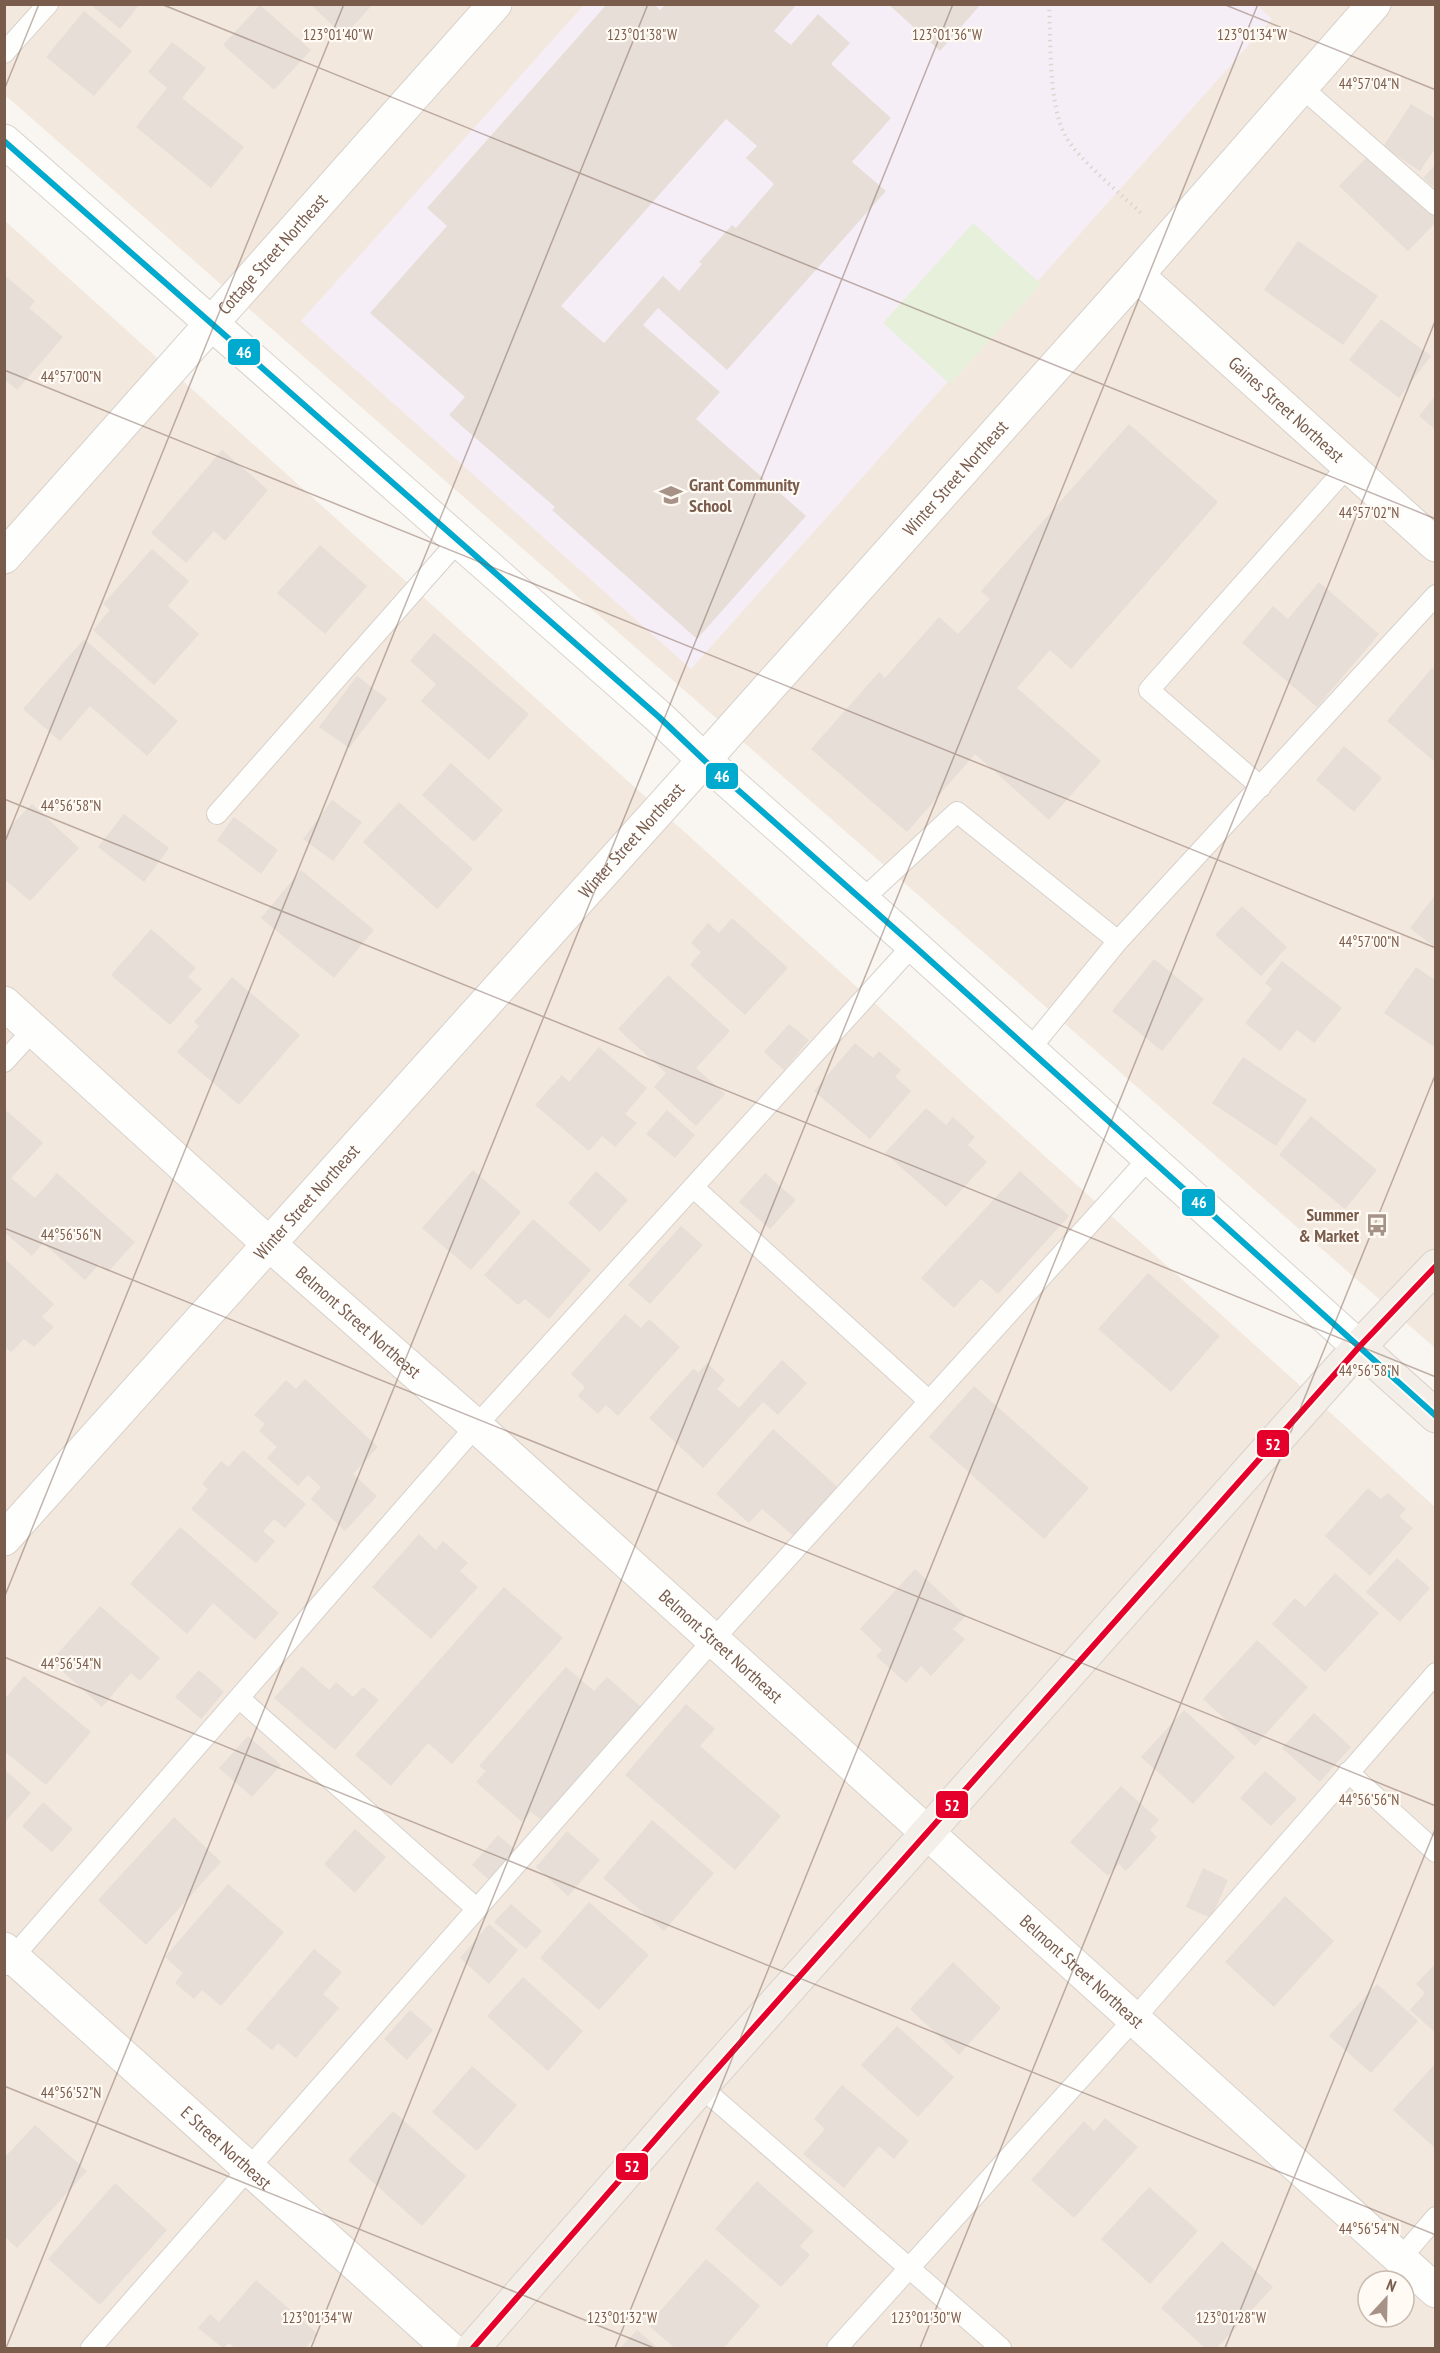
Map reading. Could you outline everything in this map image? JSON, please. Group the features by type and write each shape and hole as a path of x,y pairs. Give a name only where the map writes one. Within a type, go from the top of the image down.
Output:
{"main road":[{"path":"473,2349 701,2087 1359,1347 1436,1266"},
{"path":"1359,1347 1436,1416"}],"street":[{"name":"Cottage Street Northeast","path":"4,557 495,4"},
{"name":"Winter Street Northeast","path":"4,1539 1137,275 1374,4"},
{"path":"4,141 659,717 704,760 1359,1347"},
{"name":"Gaines Street Northeast","path":"1137,275 1436,545"},
{"name":"Belmont Street Northeast","path":"4,1003 1436,2291"},
{"name":"E Street Northeast","path":"8,1957 449,2349"}],"lane":[{"path":"4,53 48,4"},
{"path":"1301,87 1436,205"},
{"path":"1261,788 1149,690 1348,466"},
{"path":"218,814 458,541"},
{"path":"1029,1050 1118,941 1436,596"},
{"path":"862,900 957,812 1118,941"},
{"path":"8,1957 239,1698 476,1426 913,945"},
{"path":"4,1062 34,1029"},
{"path":"91,2349 713,1640 1149,1158"},
{"path":"693,1187 929,1401"},
{"path":"837,2349 1134,2019 1436,1673"},
{"path":"239,1698 477,1909"},
{"path":"1348,1772 1436,1852"},
{"path":"701,2087 910,2267 1001,2349"},
{"path":"1400,2259 1436,2217"}],"path":[{"path":"1049,4 1054,98 1059,121 1067,139 1113,187 1168,238"}],"shaded area":[{"name":"Grant Community School","path":"1256,4 1272,19 691,669 301,321 584,5"},
{"path":"5,5 1435,5 1435,1348 5,95"},
{"path":"4,220 1435,1507 1435,2348 5,2348"}],"green space":[{"path":"973,223 1041,284 950,384 883,323"}],"building":[{"path":"90,4 140,4 120,29"},
{"path":"310,4 373,4 344,36"},
{"path":"607,4 654,4 660,10 666,4 797,4 774,31 791,45 818,14 850,43 831,64 891,118 852,162 886,191 727,370 658,308 643,325 720,392 696,419 806,516 697,639 552,510 555,507 449,415 465,397 370,313 447,226 427,208","holes":["726,119 757,146 746,158 774,184 736,228 732,225 699,262 702,264 679,291 663,276 604,343 561,306"]},
{"path":"888,4 981,4 940,51"},
{"path":"260,5 311,50 274,90 223,45"},
{"path":"84,11 132,51 94,96 46,57"},
{"path":"172,42 206,68 182,98 244,147 211,188 136,127 167,88 148,72"},
{"path":"1411,104 1436,119 1436,147 1420,171 1383,147"},
{"path":"1368,156 1436,218 1436,222 1408,251 1339,186"},
{"path":"1436,164 1436,189 1423,178"},
{"path":"1298,241 1378,296 1343,345 1264,290"},
{"path":"4,275 35,301 29,308 63,337 17,390 4,379"},
{"path":"1381,319 1431,356 1399,398 1349,360"},
{"path":"1436,395 1436,430 1419,416"},
{"path":"1129,424 1218,502 1071,669 1050,650 1017,688 1101,761 1049,820 975,754 907,832 811,749 879,672 885,678 939,617 958,634 990,599 981,591"},
{"path":"222,450 268,490 225,541 214,531 186,563 151,533"},
{"path":"320,545 367,586 325,634 277,593"},
{"path":"152,549 189,581 168,606 199,634 154,685 93,630 110,610 103,604"},
{"path":"1319,582 1379,634 1317,707 1242,643 1273,606 1288,619"},
{"path":"434,633 529,714 489,760 421,701 436,684 410,661"},
{"path":"84,639 178,721 147,756 90,706 60,741 23,709"},
{"path":"1432,668 1436,671 1436,763 1387,721"},
{"path":"357,676 387,699 349,748 319,727"},
{"path":"1344,746 1382,778 1354,812 1316,780"},
{"path":"451,763 503,810 474,842 422,795"},
{"path":"332,800 362,822 333,861 303,839"},
{"path":"399,802 473,869 437,909 363,842"},
{"path":"32,804 79,848 30,901 4,879 6,863 4,833"},
{"path":"124,814 169,848 144,882 98,847"},
{"path":"234,817 278,850 261,874 217,840"},
{"path":"301,870 374,930 334,978 261,918"},
{"path":"1436,894 1436,948 1410,928"},
{"path":"1242,906 1287,947 1261,976 1215,935"},
{"path":"732,918 788,968 745,1015 690,965 701,952 691,943 708,923 719,933"},
{"path":"151,929 196,968 188,977 202,989 170,1025 111,975"},
{"path":"1154,959 1204,999 1162,1051 1112,1011"},
{"path":"1282,961 1342,1008 1314,1043 1297,1030 1280,1051 1245,1023 1272,989 1265,983"},
{"path":"1416,967 1436,981 1436,1048 1384,1013"},
{"path":"668,975 730,1031 696,1068 725,1094 696,1126 654,1087 666,1073 618,1029"},
{"path":"232,977 300,1035 239,1105 177,1052 199,1026 194,1022"},
{"path":"789,1024 809,1040 784,1070 764,1052"},
{"path":"855,1043 873,1058 879,1051 901,1070 895,1077 911,1091 870,1139 814,1091"},
{"path":"599,1047 647,1088 625,1114 637,1123 615,1147 602,1136 589,1151 535,1105 562,1075 569,1082"},
{"path":"1243,1057 1307,1100 1276,1146 1212,1103"},
{"path":"926,1108 946,1125 953,1117 975,1137 968,1145 987,1162 946,1207 885,1153"},
{"path":"667,1110 695,1135 675,1158 646,1134"},
{"path":"7,1111 43,1143 11,1178 35,1198 57,1173 135,1242 108,1272 99,1264 85,1280 43,1243 32,1256 4,1232 4,1114"},
{"path":"1311,1116 1377,1170 1345,1209 1279,1155"},
{"path":"473,1170 521,1212 471,1270 422,1228"},
{"path":"596,1171 628,1200 600,1232 568,1203"},
{"path":"1020,1171 1069,1216 998,1294 981,1279 954,1308 921,1278"},
{"path":"765,1173 796,1200 770,1229 739,1202"},
{"path":"533,1219 591,1270 549,1319 525,1299 518,1305 484,1275"},
{"path":"681,1226 703,1245 650,1304 628,1285"},
{"path":"4,1258 54,1304 42,1317 54,1327 34,1347 24,1339 11,1352 4,1346"},
{"path":"1148,1273 1220,1336 1171,1392 1098,1329"},
{"path":"625,1314 641,1328 649,1319 680,1347 618,1416 606,1405 598,1414 578,1396 585,1387 571,1374"},
{"path":"782,1360 807,1383 778,1415 763,1402 703,1468 649,1418 694,1368 698,1373 707,1363 725,1380 717,1389 739,1408"},
{"path":"305,1379 378,1447 353,1474 377,1496 345,1531 311,1499 321,1487 308,1475 298,1486 267,1458 277,1447 259,1431 265,1424 254,1415 286,1380 296,1389"},
{"path":"974,1386 1089,1488 1044,1539 929,1437"},
{"path":"773,1429 840,1489 797,1539 762,1509 749,1523 716,1494"},
{"path":"243,1450 306,1504 285,1528 274,1519 263,1531 275,1541 256,1563 191,1509 208,1489 202,1484 221,1461 228,1467"},
{"path":"1368,1488 1381,1499 1388,1493 1406,1509 1399,1516 1413,1528 1370,1576 1325,1536"},
{"path":"180,1527 279,1613 255,1640 213,1603 187,1634 130,1584"},
{"path":"419,1534 436,1550 443,1541 468,1563 460,1571 478,1587 431,1639 372,1587"},
{"path":"1397,1558 1430,1588 1400,1622 1366,1592"},
{"path":"915,1569 966,1616 953,1629 965,1639 931,1676 921,1666 906,1683 876,1656 882,1650 860,1629"},
{"path":"1335,1573 1379,1613 1325,1672 1272,1624 1295,1598 1305,1607"},
{"path":"504,1587 563,1638 452,1764 428,1743 391,1786 355,1755"},
{"path":"100,1606 160,1658 140,1681 131,1673 102,1707 51,1661"},
{"path":"1257,1640 1308,1687 1255,1746 1203,1699"},
{"path":"302,1666 329,1690 336,1682 353,1697 363,1687 379,1700 335,1750 274,1698"},
{"path":"566,1667 594,1691 607,1677 641,1707 541,1820 531,1812 522,1822 476,1782 486,1771 479,1766"},
{"path":"199,1670 224,1692 201,1719 175,1697"},
{"path":"24,1676 91,1732 46,1785 4,1751 4,1700"},
{"path":"686,1704 715,1729 700,1746 781,1816 735,1870 625,1775"},
{"path":"1184,1710 1235,1757 1193,1804 1141,1757"},
{"path":"1314,1713 1351,1747 1320,1782 1282,1748"},
{"path":"248,1736 281,1765 252,1797 219,1768"},
{"path":"4,1769 31,1793 4,1823"},
{"path":"1265,1771 1297,1799 1271,1826 1240,1798"},
{"path":"1121,1786 1159,1820 1150,1830 1157,1837 1126,1871 1119,1864 1108,1876 1070,1842"},
{"path":"43,1802 73,1829 52,1852 22,1826"},
{"path":"174,1817 221,1862 146,1945 98,1900"},
{"path":"652,1820 714,1873 664,1931 603,1878"},
{"path":"355,1829 386,1857 355,1893 324,1864"},
{"path":"567,1831 600,1860 568,1896 536,1867"},
{"path":"498,1835 519,1853 493,1883 472,1865"},
{"path":"1203,1868 1228,1880 1211,1918 1186,1907"},
{"path":"228,1884 284,1932 221,2006 202,1990 194,1999 175,1983 183,1973 165,1957"},
{"path":"1285,1896 1334,1941 1274,2007 1225,1962"},
{"path":"589,1902 649,1955 599,2010 540,1958"},
{"path":"511,1904 542,1931 526,1949 494,1922"},
{"path":"489,1924 518,1950 489,1984 460,1958"},
{"path":"314,1949 342,1972 323,1994 339,2008 296,2058 278,2043 272,2050 246,2029"},
{"path":"953,1962 1001,2008 959,2055 910,2009"},
{"path":"1436,1963 1436,2033 1410,2010 1425,1993 1416,1984"},
{"path":"523,1977 583,2031 548,2071 487,2016"},
{"path":"1377,1984 1418,2021 1371,2073 1329,2036"},
{"path":"410,2010 433,2030 407,2060 384,2039"},
{"path":"897,2026 954,2077 918,2117 861,2065"},
{"path":"1436,2063 1436,2149 1393,2110"},
{"path":"472,2066 517,2105 477,2151 432,2112"},
{"path":"842,2085 909,2141 894,2159 879,2146 844,2188 803,2154 825,2129 814,2119"},
{"path":"393,2111 466,2176 422,2226 348,2160"},
{"path":"1105,2118 1138,2147 1074,2218 1031,2180 1084,2121 1094,2131"},
{"path":"35,2125 87,2171 17,2248 4,2236 4,2158"},
{"path":"757,2181 814,2231 800,2246 810,2255 781,2287 715,2229"},
{"path":"115,2183 167,2230 100,2305 48,2259"},
{"path":"1149,2187 1198,2231 1150,2284 1101,2239"},
{"path":"1222,2241 1273,2287 1217,2348 1205,2348 1161,2308"},
{"path":"706,2259 760,2306 724,2348 675,2348 648,2325"},
{"path":"256,2280 318,2334 305,2348 235,2348 229,2343 223,2348 198,2328 210,2314 219,2322"},
{"path":"637,2330 658,2348 620,2348"}],"transit line":[{"name":"46","path":"4,141 659,717 704,760 1436,1416"},
{"name":"52","path":"473,2348 701,2087 1359,1347 1436,1266"}],"place":[{"name":"Grant Community School","path":"671,495"},
{"name":"Summer & Market","path":"1377,1225"}]}
